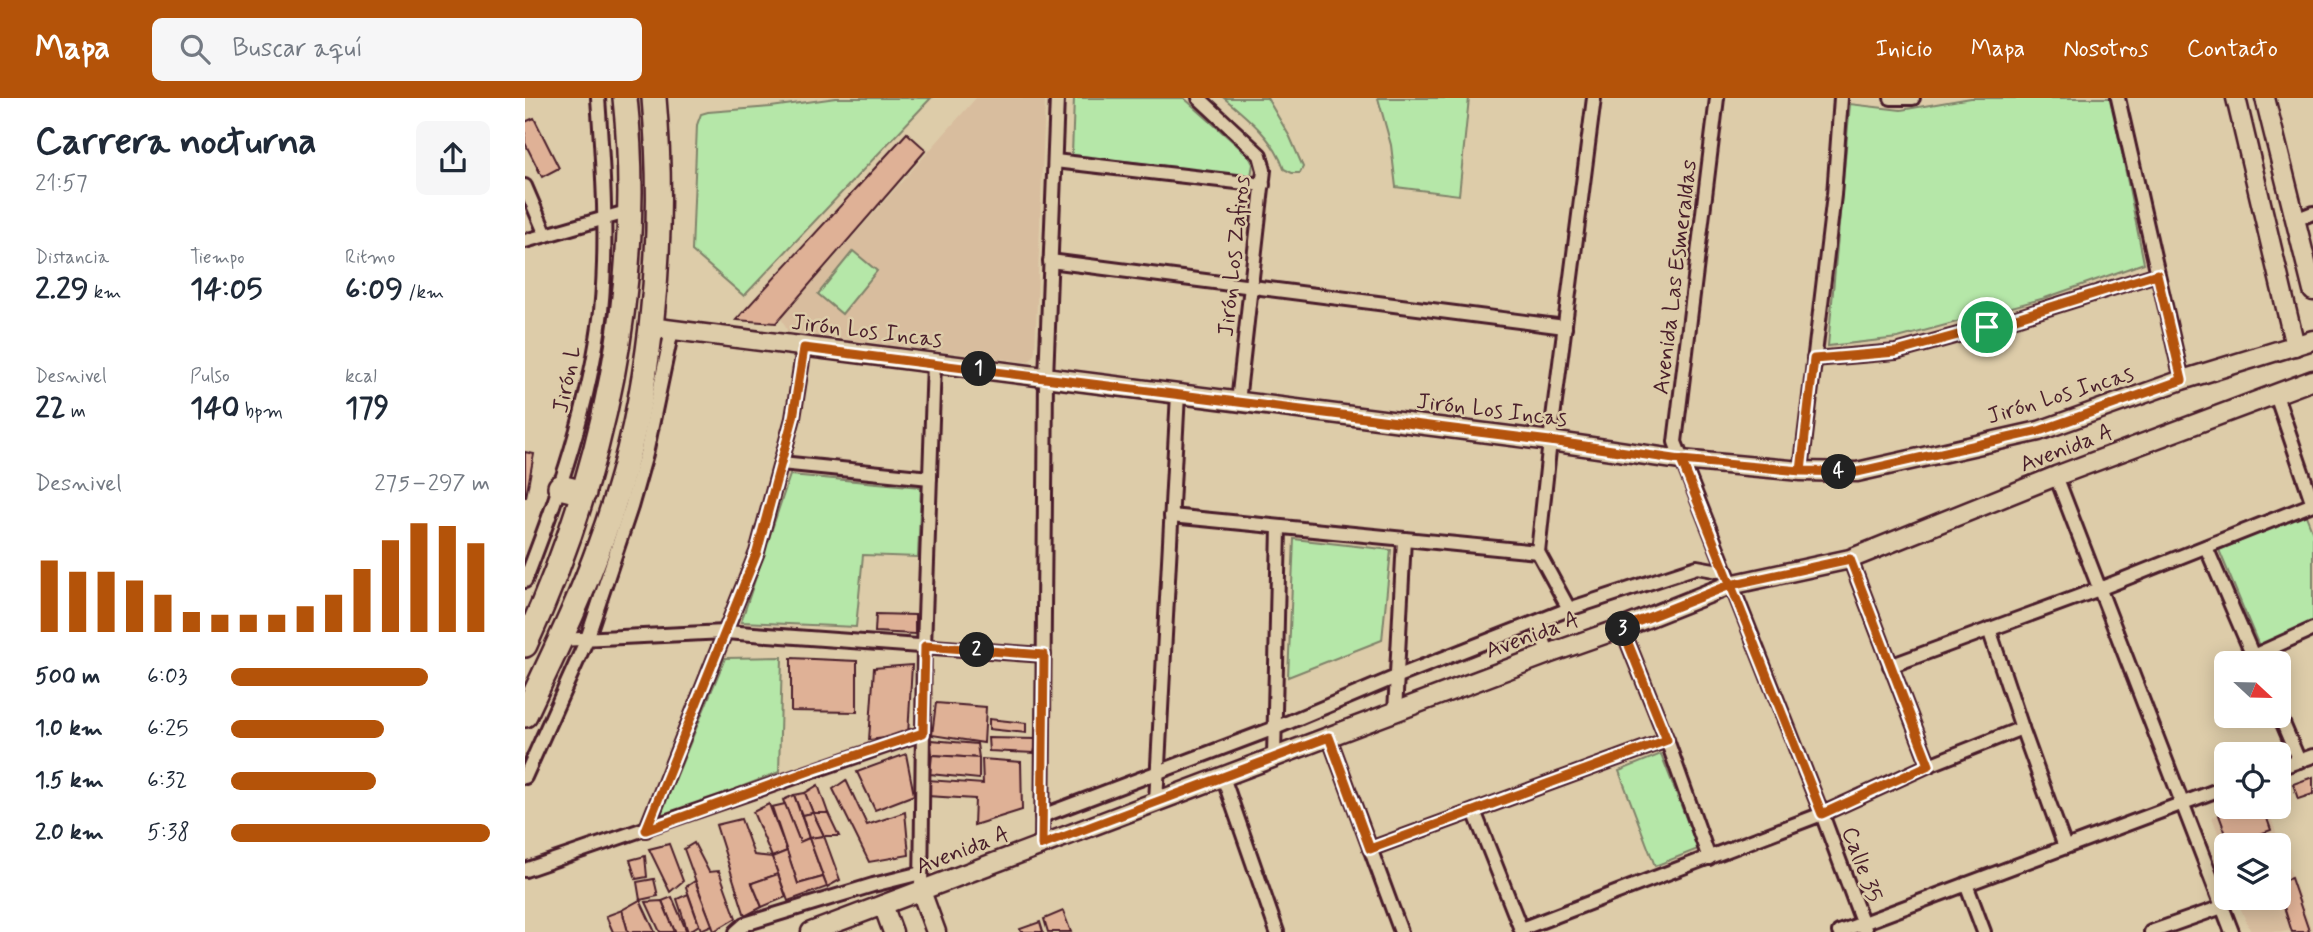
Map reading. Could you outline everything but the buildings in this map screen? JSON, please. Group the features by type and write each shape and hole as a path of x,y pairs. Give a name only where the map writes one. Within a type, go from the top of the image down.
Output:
{"highway":[{"path":"525,645 556,572 584,493 620,330 630,211 630,144 625,98"},
{"path":"525,715 601,542 661,329 656,274 659,149 654,98"},
{"path":"630,211 659,209"},
{"path":"596,447 628,452"},
{"path":"560,487 584,493"}],"street":[{"name":"Jirón L","path":"525,581 569,462 594,355 601,310 603,219 598,98"},
{"path":"1042,845 1046,385 1058,98"},
{"name":"Jirón Los Zafiros","path":"1199,98 1260,155 1265,170 1238,402"},
{"path":"1569,609 1538,552 1594,98"},
{"name":"Avenida Las Esmeraldas","path":"1681,460 1675,442 1717,98"},
{"path":"1801,471 1834,195 1841,98"},
{"path":"1891,98 1913,98"},
{"path":"2118,98 2182,380"},
{"path":"2236,98 2295,346"},
{"path":"2265,98 2313,291"},
{"path":"1055,161 1263,185"},
{"path":"525,186 546,235"},
{"path":"525,241 630,211"},
{"path":"2295,220 2313,213"},
{"path":"1050,261 1565,327"},
{"path":"1814,359 1896,352 1987,327 2157,274"},
{"path":"525,777 587,639 635,494 646,454 661,329"},
{"name":"Jirón Los Incas","path":"661,329 934,363 1046,385 1178,394 1681,460 1801,471 1857,472 2039,431 2182,380 2313,340"},
{"path":"646,830 757,552 793,418 804,348"},
{"path":"934,363 921,882 936,932"},
{"name":"Avenida A","path":"811,932 883,905 921,882 1042,845 1622,628 1727,579 1850,559 2056,476 2313,380"},
{"path":"1156,802 1178,394"},
{"path":"1890,666 2099,589 2313,504 2276,395"},
{"name":"Calle 35","path":"1681,460 1822,814 1864,927"},
{"path":"781,463 930,478"},
{"path":"2056,476 2214,885"},
{"path":"1171,516 1538,552"},
{"path":"1274,757 1279,527"},
{"path":"1395,712 1404,539"},
{"path":"2206,547 2252,651"},
{"path":"1850,559 1929,765"},
{"path":"1042,816 1275,728 1569,609 1697,567 1727,579"},
{"path":"1538,622 1548,654"},
{"path":"1622,628 1667,740 1709,858"},
{"path":"1989,629 2065,847"},
{"path":"2270,651 2313,629"},
{"path":"560,640 725,632 925,646 1044,649"},
{"path":"1474,811 1521,930 1822,814 1929,765 2022,728"},
{"path":"2285,728 2299,761"},
{"path":"525,870 923,733"},
{"path":"1329,737 1401,932"},
{"path":"1370,849 1667,740"},
{"path":"2291,764 2313,756"},
{"path":"1223,777 1277,932"},
{"path":"1839,932 1864,927 1966,884 2214,791"},
{"path":"736,932 745,924 873,885 921,882"},
{"path":"1966,884 1984,932"},
{"path":"883,905 893,932"},
{"path":"2151,932 2214,909"},
{"path":"2224,910 2232,932"}],"shaded area":[{"path":"976,98 1045,98 1033,358 1027,362 788,332 781,318"},
{"path":"2212,817 2271,819 2276,833 2218,833"},
{"path":"2291,873 2312,931 2251,932 2241,910 2291,910"}],"green space":[{"path":"836,98 931,98 744,296 692,251 697,125 701,114"},
{"path":"1074,98 1184,98 1249,156 1253,164 1251,176 1072,155"},
{"path":"1224,98 1267,98 1290,137 1303,167 1300,173 1284,169 1267,139"},
{"path":"1378,98 1469,98 1459,195 1396,187 1391,145"},
{"path":"1971,98 2111,98 2144,263 2045,298 1898,338 1828,346 1850,104 1901,110"},
{"path":"853,251 877,271 842,314 818,294"},
{"path":"790,475 921,487 918,557 863,555 856,627 741,622"},
{"path":"2305,513 2313,533 2313,624 2259,646 2219,550"},
{"path":"1294,539 1391,550 1382,640 1288,677"},
{"path":"782,657 779,772 659,819 725,658"},
{"path":"1661,754 1698,849 1655,866 1619,771"}],"route":[{"path":"1987,327 1896,352 1814,359 1801,471 1681,460 1550,441 804,348 793,418 757,552 646,830 923,733 925,646 1044,655 1042,845 1329,737 1370,849 1667,740 1622,628 1730,585 1850,559 1929,765 1822,814 1730,585 1681,460 1741,465 1801,471 1857,472 2039,431 2182,380 2157,274 1987,327"}]}
